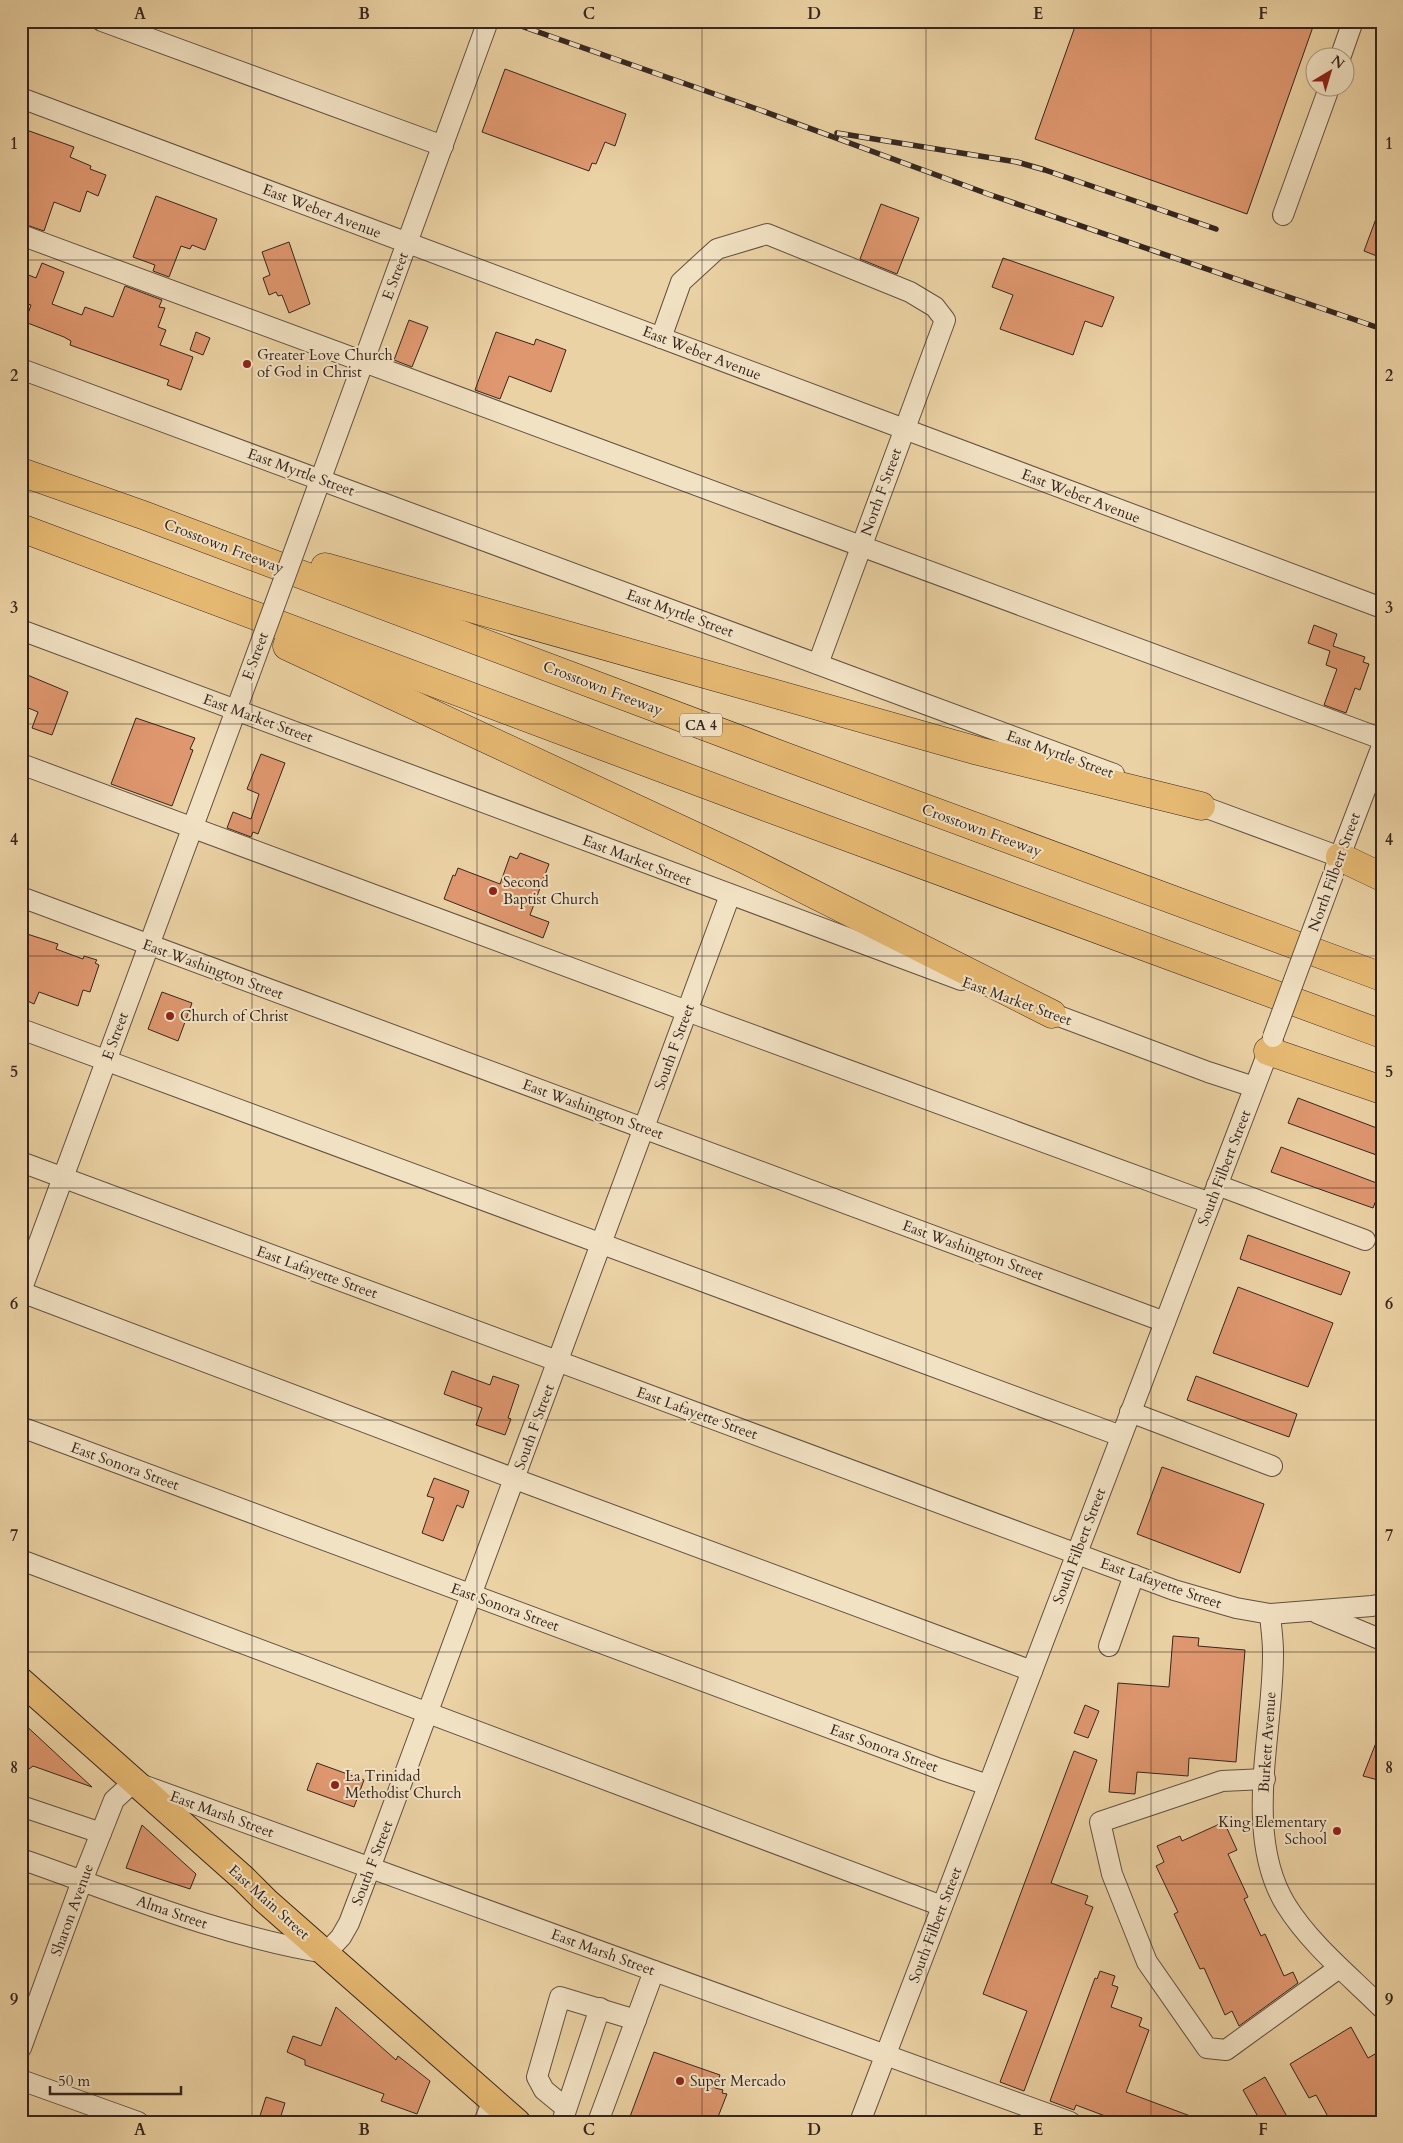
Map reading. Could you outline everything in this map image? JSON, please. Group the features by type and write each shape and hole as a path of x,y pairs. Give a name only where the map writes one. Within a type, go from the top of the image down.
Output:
{"highway":[{"name":"Crosstown Freeway","path":"21,472 143,515 781,756 1382,977"},
{"path":"143,515 978,751 1201,806"},
{"path":"21,528 102,560 1382,1034"},
{"path":"102,560 744,859 1052,1014"},
{"path":"1336,866 1382,877"},
{"path":"1271,1044 1382,1090"}],"main road":[{"name":"East Main Street","path":"21,1681 326,1954 489,2111 516,2122"}],"street":[{"path":"102,21 442,146"},
{"name":"E Street","path":"21,1291 488,21"},
{"path":"1343,48 1352,21"},
{"name":"East Weber Avenue","path":"21,98 1382,608"},
{"path":"1283,215 1325,98"},
{"name":"North F Street","path":"661,338 681,282 717,249 767,234 910,292 936,307 945,320 818,664"},
{"path":"21,235 1382,738"},
{"name":"East Myrtle Street","path":"21,369 1201,806 1336,866"},
{"name":"East Market Street","path":"21,630 730,895 1208,1072 1254,1087"},
{"name":"North Filbert Street","path":"1298,970 1382,746"},
{"path":"21,764 687,1011 1214,1194 1365,1240"},
{"name":"South F Street","path":"326,1954 341,1937 349,1923 370,1868 730,895"},
{"name":"East Washington Street","path":"21,897 1165,1322"},
{"name":"South Filbert Street","path":"860,2122 1298,970"},
{"path":"21,1029 1121,1436"},
{"name":"East Lafayette Street","path":"21,1162 1174,1590 1227,1606 1270,1614 1313,1612 1382,1604"},
{"path":"21,1291 515,1479 1032,1671"},
{"path":"1130,1412 1272,1466"},
{"name":"East Sonora Street","path":"21,1427 940,1769 988,1785"},
{"path":"21,1560 942,1906"},
{"path":"1109,1646 1134,1575"},
{"path":"1313,1612 1382,1640"},
{"name":"Burkett Avenue","path":"1270,1614 1273,1652 1265,1779 1264,1841 1276,1884 1286,1904 1302,1927 1339,1968 1382,2008"},
{"path":"1265,1779 1222,1781 1100,1822 1112,1874 1147,1962 1207,2048 1226,2050 1339,1968"},
{"name":"Sharon Avenue","path":"21,2048 82,1880 114,1800 126,1789 137,1783"},
{"name":"East Marsh Street","path":"137,1783 1070,2122"},
{"path":"21,1806 101,1833"},
{"name":"Alma Street","path":"21,1859 206,1925 269,1943 326,1954"},
{"path":"598,2122 654,1971"},
{"path":"564,2115 544,2090 537,2076 560,1997 636,2020"},
{"path":"564,2115 600,2008"},
{"path":"21,2080 138,2122"}],"building":[{"path":"1077,21 1315,21 1247,214 1035,139"},
{"path":"505,69 626,114 615,146 605,142 596,164 592,163 589,171 482,132"},
{"path":"21,128 74,147 70,157 91,166 90,169 106,175 98,196 87,191 80,212 54,202 44,231 21,223 21,176 28,158 21,156"},
{"path":"156,196 217,219 205,250 192,245 190,249 181,246 169,277 153,271 155,265 133,257"},
{"path":"881,204 919,218 897,274 860,259"},
{"path":"1380,208 1382,208 1382,258 1364,251"},
{"path":"289,242 310,304 289,313 282,295 278,296 276,292 269,295 263,278 270,275 262,252"},
{"path":"1003,258 1114,297 1102,327 1085,321 1073,355 1000,329 1013,295 992,287"},
{"path":"42,263 64,272 52,304 82,315 85,307 113,317 125,286 162,300 159,307 165,308 158,327 166,330 160,345 193,357 181,390 167,385 169,380 70,345 71,341 64,337 25,322 31,305 21,302 21,288 26,274 36,278"},
{"path":"409,320 428,327 412,367 394,360"},
{"path":"196,332 210,338 203,355 190,350"},
{"path":"496,332 534,345 536,339 566,350 551,392 509,376 500,399 475,390"},
{"path":"1314,625 1337,634 1333,646 1365,657 1363,662 1369,664 1360,690 1355,688 1346,713 1324,705 1337,669 1326,665 1330,651 1308,643"},
{"path":"25,674 68,692 52,735 32,728 38,712 21,705 21,684"},
{"path":"136,718 195,738 190,749 193,750 172,806 111,784"},
{"path":"261,754 285,763 258,834 253,832 251,837 227,828 233,812 251,819 259,794 247,789"},
{"name":"Second Baptist Church","path":"520,853 549,864 530,915 549,922 543,938 444,899 453,875 455,876 458,868 500,884 510,856 517,859"},
{"path":"21,932 58,944 56,949 83,959 84,956 97,960 95,963 99,965 90,992 83,990 78,1006 39,992 34,1004 21,998"},
{"name":"Church of Christ","path":"162,992 192,1003 178,1041 148,1029"},
{"path":"1298,1098 1382,1130 1382,1157 1288,1123"},
{"path":"1281,1147 1382,1185 1373,1208 1271,1172"},
{"path":"1248,1235 1350,1272 1341,1295 1240,1259"},
{"path":"1238,1287 1333,1323 1308,1387 1213,1353"},
{"path":"452,1371 490,1385 493,1376 519,1385 508,1418 511,1419 505,1435 476,1425 482,1408 444,1394"},
{"path":"1196,1376 1297,1414 1289,1437 1187,1400"},
{"path":"1162,1467 1264,1504 1240,1573 1137,1534"},
{"path":"434,1478 469,1491 463,1508 457,1505 443,1541 422,1533 434,1498 427,1496"},
{"path":"1173,1636 1199,1638 1198,1646 1245,1650 1236,1762 1189,1758 1188,1776 1137,1772 1135,1794 1109,1792 1118,1683 1169,1687"},
{"path":"1085,1705 1099,1711 1088,1738 1074,1733"},
{"path":"21,1721 92,1787 33,1766 21,1775"},
{"path":"1382,1730 1382,1781 1363,1776"},
{"path":"1074,1751 1097,1760 1051,1883 1088,1896 1085,1904 1093,1907 1024,2091 1000,2082 1027,2011 983,1994"},
{"name":"La Trinidad Methodist Church","path":"317,1763 364,1780 354,1807 307,1790"},
{"path":"1224,1822 1237,1850 1228,1854 1248,1897 1244,1899 1261,1936 1265,1934 1284,1976 1293,1972 1298,1983 1239,2026 1232,2011 1225,2015 1204,1968 1200,1969 1174,1914 1178,1912 1156,1866 1164,1862 1157,1846 1180,1836 1182,1841"},
{"path":"142,1825 196,1874 190,1889 126,1868"},
{"path":"1100,1971 1115,1976 1112,1985 1118,1987 1111,2007 1142,2018 1139,2026 1149,2030 1126,2092 1201,2120 1201,2122 1121,2122 1076,2105 1074,2110 1050,2101 1095,1978 1097,1979"},
{"path":"336,2007 396,2060 398,2056 430,2081 417,2114 381,2101 384,2094 305,2065 305,2060 287,2052 293,2036 321,2046"},
{"path":"1351,2027 1368,2058 1375,2054 1382,2065 1382,2122 1331,2122 1316,2095 1309,2098 1290,2064"},
{"name":"Super Mercado","path":"654,2052 720,2075 715,2088 723,2090 722,2093 727,2094 716,2122 628,2122"},
{"path":"1265,2077 1290,2122 1261,2122 1243,2090"},
{"path":"266,2097 285,2103 279,2122 258,2122"}],"railway":[{"path":"507,21 760,110 988,194 1382,329"},
{"path":"837,133 1017,162 1216,229"}],"place":[{"name":"Greater Love Church of God in Christ","path":"247,364"},
{"name":"Second Baptist Church","path":"493,891"},
{"name":"Church of Christ","path":"170,1016"},
{"name":"La Trinidad Methodist Church","path":"335,1785"},
{"name":"King Elementary School","path":"1337,1831"},
{"name":"Super Mercado","path":"680,2081"}]}
